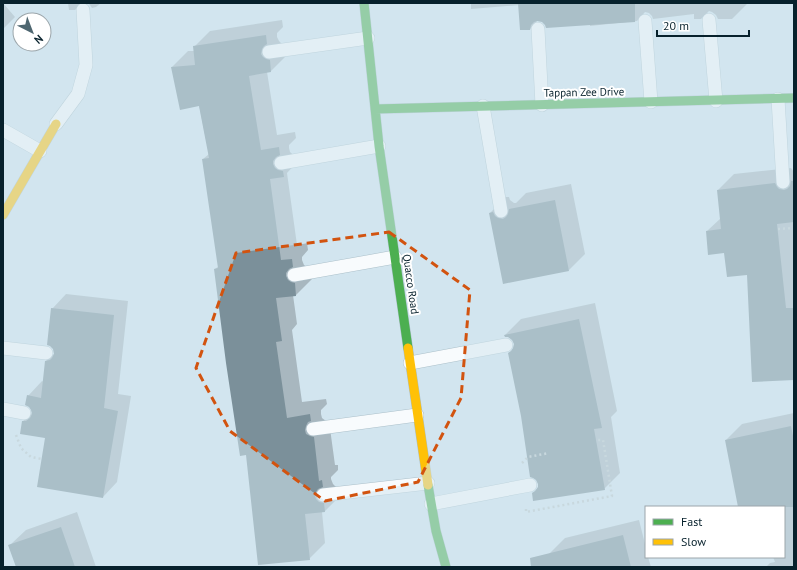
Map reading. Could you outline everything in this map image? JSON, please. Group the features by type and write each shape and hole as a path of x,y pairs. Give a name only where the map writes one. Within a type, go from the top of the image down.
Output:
{"street":[{"name":"Quacco Road","path":"364,3 379,146 417,415 436,531 446,567"},
{"name":"Tappan Zee Drive","path":"375,109 794,98"},
{"path":"4,210 56,124"}],"lane":[{"path":"56,124 78,94 86,65 82,10"},
{"path":"709,20 716,100"},
{"path":"645,21 652,102"},
{"path":"538,29 542,105"},
{"path":"268,52 368,38"},
{"path":"778,99 783,182"},
{"path":"483,106 501,211"},
{"path":"3,130 40,151"},
{"path":"282,163 379,146"},
{"path":"294,275 395,257"},
{"path":"410,364 506,345"},
{"path":"3,348 46,353"},
{"path":"3,409 20,413"},
{"path":"313,429 417,415"},
{"path":"323,495 428,483"},
{"path":"431,504 526,486"}],"path":[{"path":"778,229 794,228"},
{"path":"20,413 15,428 16,436 21,448 31,456 42,459"},
{"path":"526,486 526,512 612,496 602,440 596,440"}],"highlighted area":[{"path":"389,232 470,290 461,398 418,482 325,501 230,431 196,368 236,253"}],"building":[{"path":"518,3 635,3 635,22 546,28 542,22 537,21 531,25 530,30 520,30"},
{"path":"266,35 267,44 262,49 261,54 266,59 270,60 271,72 249,76 261,150 279,147 280,155 276,157 273,164 275,168 283,171 284,177 270,179 281,260 292,259 293,267 289,269 286,276 288,280 295,283 296,296 276,298 282,341 276,342 287,418 310,414 311,421 308,422 305,430 306,434 314,437 319,481 322,480 323,487 318,489 315,496 319,502 324,503 325,512 305,514 310,560 258,565 246,455 240,456 214,269 218,268 202,159 209,158 199,106 180,110 171,67 195,65 193,46"},
{"path":"791,181 794,181 794,222 777,224 786,308 794,308 794,380 752,382 747,275 727,277 724,253 708,255 706,231 721,229 717,190 775,183 779,189 784,190 790,186"},
{"path":"555,200 569,271 503,284 489,213 493,212 495,216 503,219 508,214 509,209"},
{"path":"51,308 114,315 104,408 118,411 103,498 37,487 45,438 20,434 22,421 26,421 32,414 29,407 25,405 27,395 41,398 45,361 50,360 54,354 53,349 47,345"},
{"path":"579,319 602,428 594,429 605,490 533,501 532,493 538,487 538,484 536,480 530,477 521,416 508,353 513,348 514,344 512,340 504,335"},
{"path":"791,426 794,441 794,507 738,506 725,440"},
{"path":"61,527 75,567 16,567 8,545"},
{"path":"623,535 631,567 531,567 530,558"}],"traffic: fast":[{"path":"364,3 379,146 408,348"},
{"path":"375,109 794,98"},
{"path":"428,485 436,531 446,567"}],"traffic: slow":[{"path":"3,215 56,124"},
{"path":"408,348 428,485"}]}
